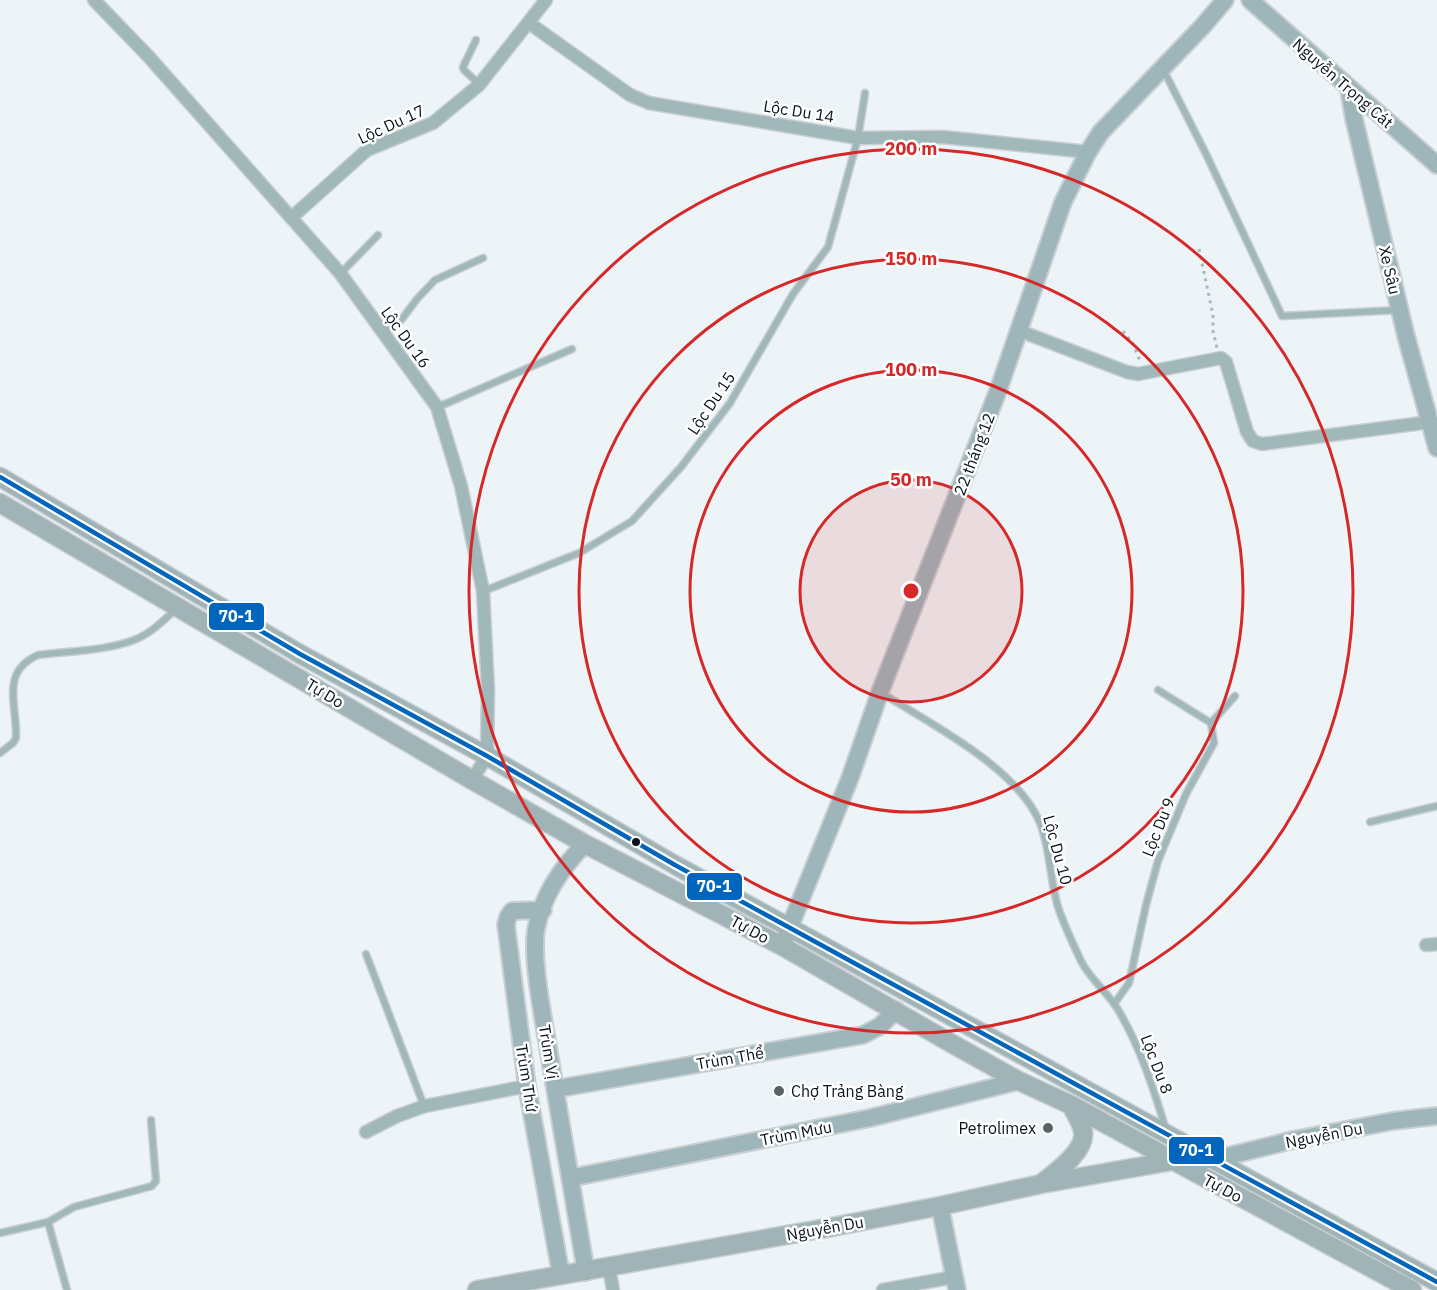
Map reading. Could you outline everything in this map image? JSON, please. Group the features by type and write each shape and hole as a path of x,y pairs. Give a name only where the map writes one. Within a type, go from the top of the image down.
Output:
{"main road":[{"name":"Tự Do","path":"0,477 300,654 487,756 666,860 1437,1282"},
{"name":"Tự Do","path":"0,503 585,844 783,946 1019,1080 1071,1105 1412,1290"},
{"path":"1041,1184 1069,1161 1081,1145 1083,1132 1071,1105"},
{"name":"Nguyễn Du","path":"477,1290 609,1268 940,1206 1041,1184 1172,1161"}],"street":[{"name":"Lộc Du 16","path":"94,0 149,57 340,273 437,407 461,486 483,591 488,690 487,756"},
{"name":"Lộc Du 17","path":"291,218 367,150 434,123 479,85 546,0"},
{"name":"22 tháng 12","path":"783,946 850,778 880,692 1020,331 1063,202 1088,152 1101,132 1225,0"},
{"name":"Nguyễn Trọng Cát","path":"1250,0 1437,165"},
{"name":"Lộc Du 14","path":"529,23 630,95 649,103 858,138 943,137 1088,152"},
{"name":"Xe Sâu","path":"1349,89 1354,119 1400,310 1431,412 1437,448"},
{"path":"1020,331 1127,372 1145,374 1221,358 1226,362 1247,432 1253,441 1262,444 1431,412"},
{"path":"472,780 487,756"},
{"name":"Trùm Vị","path":"585,844 569,860 551,887 537,926 536,951 542,1009 586,1272"},
{"name":"Trùm Thứ","path":"543,910 512,912 506,925 527,1086 561,1275"},
{"name":"Trùm Thể","path":"555,1089 863,1035 880,1026 896,1010"},
{"name":"Trùm Mưu","path":"570,1178 870,1118 1019,1080"},
{"path":"366,1132 397,1116 425,1106 527,1086"},
{"name":"Nguyễn Du","path":"1172,1161 1212,1160 1293,1140 1393,1121 1437,1116"},
{"path":"883,1290 956,1283 940,1206"},
{"path":"609,1268 613,1290"}],"lane":[{"path":"476,40 463,66 464,70 479,85"},
{"path":"1163,68 1282,316 1400,310"},
{"name":"Lộc Du 15","path":"483,591 579,553 632,522 681,467 730,403 793,294 828,247 858,138 865,93"},
{"path":"340,273 378,235"},
{"path":"384,334 402,319 435,280 483,258"},
{"path":"437,407 572,349"},
{"path":"0,753 16,738 10,690 11,673 17,666 38,655 116,645 134,640 146,634 178,607"},
{"path":"1158,690 1211,723 1235,696"},
{"name":"Lộc Du 10","path":"880,692 976,753 1005,777 1027,800 1040,823 1058,907 1082,964 1114,1005"},
{"name":"Lộc Du 9","path":"1114,1005 1129,983 1158,861 1186,794 1214,743 1211,723"},
{"path":"1370,822 1437,806"},
{"path":"366,954 425,1106"},
{"name":"Lộc Du 8","path":"1114,1005 1129,1028 1150,1076 1167,1135"},
{"path":"0,1233 48,1222 74,1208 152,1186 156,1181 151,1120"},
{"path":"48,1222 67,1290"}],"path":[{"path":"1199,249 1213,315 1213,331 1221,358"},
{"path":"1122,331 1137,353 1145,374"}],"transit line":[{"name":"70-1","path":"0,477 300,654 487,756 675,865 1437,1282"}],"place":[{"name":"Chợ Trảng Bàng","path":"779,1091"},
{"name":"Petrolimex","path":"1048,1128"}]}
